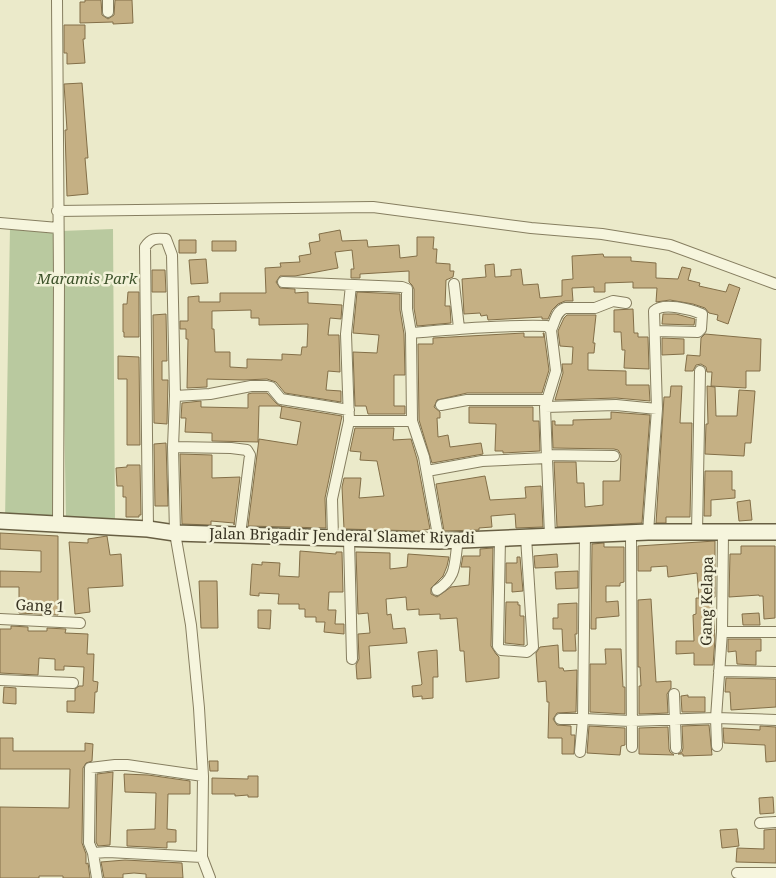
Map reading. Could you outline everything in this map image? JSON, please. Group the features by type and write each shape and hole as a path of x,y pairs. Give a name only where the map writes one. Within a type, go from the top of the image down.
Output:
{"main road":[{"name":"Jalan Brigadir Jenderal Slamet Riyadi","path":"0,520 148,529 175,533 439,541 648,532 776,532"}],"street":[{"path":"57,0 58,524"},
{"path":"108,0 108,12"},
{"path":"58,211 373,207 531,228 602,234 670,245 776,284"},
{"path":"0,223 58,227"},
{"path":"148,529 145,247 149,241 155,238 166,238 172,255 175,533 191,625 203,776 202,857 210,878"},
{"path":"284,282 402,287 406,289 411,333 412,421 427,471 439,541"},
{"path":"454,284 459,328"},
{"path":"333,538 332,499 349,421 346,334 351,285"},
{"path":"550,536 545,404 556,371 551,330 561,309 595,308 613,301 626,303"},
{"path":"648,532 657,409 654,311 666,306 702,314 701,329 698,332 655,331"},
{"path":"411,333 489,326 547,326 551,330"},
{"path":"697,532 700,371"},
{"path":"175,396 210,394 251,386 267,386 271,387 281,399 349,410"},
{"path":"441,405 467,400 616,405 657,409"},
{"path":"349,421 412,421"},
{"path":"173,447 247,450 250,455 240,535"},
{"path":"427,471 482,461 547,457 614,456"},
{"name":"Gang Kelapa","path":"717,746 716,718 722,632 723,531"},
{"path":"631,533 632,747"},
{"path":"580,752 583,719 585,534"},
{"path":"500,538 498,646 501,650 527,652 533,647 526,537"},
{"path":"349,539 352,659"},
{"path":"437,590 452,578 458,540"},
{"name":"Gang 1","path":"0,620 80,623"},
{"path":"722,632 776,632"},
{"path":"719,671 776,672"},
{"path":"0,680 73,683"},
{"path":"674,694 676,748"},
{"path":"560,720 631,721 716,718 776,720"},
{"path":"97,878 93,853 88,843 90,768 127,765 203,776"},
{"path":"760,823 776,822"},
{"path":"93,853 108,852 202,857"},
{"path":"737,873 776,874"}],"green space":[{"name":"Maramis Park","path":"10,227 54,229 55,523 5,521"},
{"name":"Maramis Park","path":"113,229 115,522 66,521 61,231"}],"building":[{"path":"85,0 101,0 102,15 108,19 114,15 115,0 132,0 133,23 80,23 80,2 85,2"},
{"path":"64,25 85,25 85,39 83,39 85,63 67,64 67,53 64,53"},
{"path":"82,83 88,158 85,158 88,194 67,196 65,130 67,130 64,84"},
{"path":"340,230 342,241 367,240 368,247 399,245 400,258 417,256 417,237 434,237 433,249 437,249 436,263 450,264 450,271 454,271 453,277 446,280 445,306 450,306 451,323 417,326 414,308 414,289 409,282 409,271 360,274 360,278 351,278 351,269 354,269 352,250 335,252 338,268 295,276 280,276 276,282 280,288 295,289 295,293 308,292 308,303 342,305 341,319 330,318 328,335 339,335 340,372 328,371 326,390 341,391 341,402 285,393 276,382 267,379 207,379 207,387 187,388 188,339 186,339 186,329 180,329 180,321 188,321 188,297 199,296 199,302 220,302 220,293 266,293 265,268 281,267 280,263 300,262 299,256 311,254 309,243 320,241 319,234","holes":["251,310 251,318 259,318 259,325 308,324 307,347 302,347 301,355 282,354 282,360 247,359 247,368 230,367 230,352 215,352 212,311"]},
{"path":"179,240 196,240 196,253 179,253"},
{"path":"212,241 236,241 236,251 212,251"},
{"path":"603,254 604,257 631,257 631,261 656,263 656,278 678,279 682,267 691,269 688,280 700,283 699,286 726,292 729,284 740,288 728,324 717,320 718,315 709,313 705,308 693,304 670,300 656,302 657,288 633,288 633,282 605,283 605,292 594,292 594,287 572,288 573,301 565,301 558,304 552,310 548,319 542,319 542,317 488,320 487,315 481,316 480,313 464,314 462,279 486,277 485,265 494,264 495,277 511,276 511,270 521,269 523,285 538,284 540,298 562,296 562,280 573,279 572,256"},
{"path":"206,259 208,283 191,284 189,260"},
{"path":"152,270 165,270 166,292 152,292"},
{"path":"128,292 139,292 139,337 124,337 123,304 127,304"},
{"path":"357,292 400,294 400,310 404,334 405,375 394,375 394,406 405,406 405,414 368,414 366,406 355,406 353,352 377,353 379,335 353,333"},
{"path":"633,309 634,333 638,333 638,337 648,337 649,369 624,368 625,350 622,350 621,332 614,332 614,310"},
{"path":"166,314 167,361 162,361 162,380 168,380 167,424 154,423 153,315"},
{"path":"663,314 676,314 695,319 694,325 662,324"},
{"path":"567,315 596,315 593,343 595,343 594,353 588,353 588,370 626,371 626,385 649,385 650,401 616,398 555,400 563,373 562,364 572,364 573,347 560,346 558,331"},
{"path":"524,333 524,337 544,337 544,333 549,370 542,393 467,393 437,400 434,407 440,412 440,418 437,418 438,437 448,435 450,447 481,443 483,454 432,463 419,420 418,344 433,344 433,338"},
{"path":"705,334 761,339 760,371 746,371 746,388 711,386 712,372 707,372 706,367 701,364 696,365 693,371 685,371 687,355 700,356 701,338"},
{"path":"662,338 684,339 684,354 662,355"},
{"path":"118,356 139,357 140,445 127,445 127,379 118,379"},
{"path":"671,386 682,386 680,423 692,423 690,517 666,517 666,523 656,523 664,397 670,397"},
{"path":"707,386 715,387 716,416 737,416 739,390 755,391 751,443 745,443 744,456 705,454 706,424 708,424"},
{"path":"267,393 280,406 259,406 258,442 212,441 212,433 185,432 186,418 181,418 182,403 201,401 201,407 248,408 248,394"},
{"path":"282,406 342,416 325,498 326,528 248,526 259,439 297,445 301,422 280,418"},
{"path":"469,407 533,407 533,421 539,421 540,451 503,453 503,451 495,451 496,424 469,423"},
{"path":"611,412 650,415 642,523 557,527 554,462 576,462 577,483 584,483 585,507 603,505 603,481 620,481 621,455 618,450 614,449 553,448 552,421 555,421 555,425 573,425 573,420 611,419"},
{"path":"355,428 394,428 393,440 411,439 417,459 430,529 419,531 344,529 342,487 344,478 361,478 359,498 384,496 377,461 360,460 361,452 350,451"},
{"path":"166,443 168,506 155,506 154,444"},
{"path":"180,454 212,455 212,478 240,477 234,525 234,523 211,521 211,525 182,524"},
{"path":"127,465 140,465 141,515 139,517 126,517 126,497 123,497 123,486 117,486 116,468 127,467"},
{"path":"705,471 732,471 732,490 735,490 735,498 711,500 711,516 704,516"},
{"path":"485,476 490,500 526,498 525,487 541,486 543,527 516,528 515,514 491,516 492,527 479,528 479,530 444,531 436,484"},
{"path":"750,500 752,520 739,521 737,502"},
{"path":"0,533 58,536 58,615 19,613 19,587 0,587 0,571 41,572 41,551 0,549"},
{"path":"107,536 110,555 121,554 123,586 88,588 90,612 75,614 69,542 88,543 88,539"},
{"path":"715,541 715,597 712,597 715,639 713,665 694,665 694,653 676,654 676,641 694,641 693,615 696,614 696,598 699,598 697,573 668,577 667,566 651,567 651,571 638,571 638,546"},
{"path":"604,543 604,547 624,547 624,582 620,583 620,586 606,586 606,602 618,601 619,616 596,618 596,629 591,629 592,544"},
{"path":"741,546 775,546 775,618 764,619 763,596 729,597 730,554 741,554"},
{"path":"493,548 491,646 499,657 499,678 466,682 464,651 460,651 457,618 440,619 440,614 419,615 419,609 407,610 406,597 386,599 387,615 391,614 393,629 405,628 407,643 369,646 371,678 357,679 356,665 359,659 358,634 370,633 368,613 358,614 356,552 390,553 390,569 407,567 408,554 449,557 443,576 431,588 431,594 437,597 451,587 469,585 470,567 461,567 463,556 480,556 480,549"},
{"path":"300,551 336,554 336,552 342,552 343,592 329,592 328,610 336,610 335,624 344,624 344,634 324,632 325,622 316,622 316,617 305,617 305,609 299,609 299,604 278,604 279,594 259,593 259,596 250,595 252,564 262,565 262,562 280,563 279,576 299,577"},
{"path":"557,554 558,567 535,568 534,556"},
{"path":"517,557 520,557 523,591 512,592 512,583 506,583 506,563 517,563"},
{"path":"578,571 578,588 556,589 555,572"},
{"path":"199,581 217,581 218,628 201,628"},
{"path":"651,599 656,682 671,681 671,688 667,694 668,713 639,714 639,686 641,686 640,667 638,667 638,600"},
{"path":"506,602 518,602 518,605 520,605 520,616 524,616 524,645 505,643"},
{"path":"577,603 576,651 563,651 562,629 553,629 553,618 558,618 558,604"},
{"path":"258,610 271,610 270,629 258,628"},
{"path":"759,613 760,625 743,625 742,614"},
{"path":"11,626 28,627 28,631 47,631 47,628 66,629 65,633 88,634 87,654 94,654 93,681 98,682 97,692 95,692 94,713 67,712 67,701 75,701 75,689 83,686 84,667 64,666 64,670 55,670 55,659 39,658 38,675 0,673 0,629 11,629"},
{"path":"728,639 761,639 761,651 756,651 756,665 737,664 736,651 728,652"},
{"path":"558,645 559,668 563,668 564,671 577,670 576,712 557,713 553,719 557,725 571,726 571,735 575,735 574,754 562,754 562,738 548,738 549,702 547,702 546,681 538,682 536,653 540,647"},
{"path":"605,649 621,649 623,687 625,687 625,714 590,712 590,664 606,664"},
{"path":"437,650 438,677 433,677 433,698 422,699 422,696 413,697 412,686 422,684 418,652"},
{"path":"726,678 776,679 776,707 731,710 730,692 725,692"},
{"path":"4,687 16,688 16,704 3,703"},
{"path":"688,695 688,697 705,697 705,712 682,712 681,696"},
{"path":"709,725 712,755 683,756 683,754 678,754 682,752 683,748 682,726"},
{"path":"589,726 625,728 625,745 621,746 620,755 587,753"},
{"path":"760,726 776,727 776,761 766,762 765,745 724,743 723,728 760,730"},
{"path":"668,727 669,749 674,755 639,754 639,728"},
{"path":"0,738 13,738 13,751 85,751 85,743 93,744 92,761 86,763 83,768 82,843 90,878 39,876 39,878 0,878 0,807 69,808 70,769 0,769"},
{"path":"209,761 218,761 218,771 210,771"},
{"path":"113,772 110,845 98,846 96,842 97,774"},
{"path":"124,774 148,775 190,781 190,794 168,794 167,829 176,830 176,842 167,842 167,848 127,846 127,830 155,829 156,793 125,792"},
{"path":"248,776 258,776 258,797 212,794 212,778 248,779"},
{"path":"773,797 774,813 760,814 759,798"},
{"path":"737,829 739,846 722,848 720,830"},
{"path":"776,829 776,863 736,862 737,848 764,849 764,830"},
{"path":"125,860 182,863 183,878 146,878 146,874 134,873 123,874 123,878 104,878 101,862"}]}
